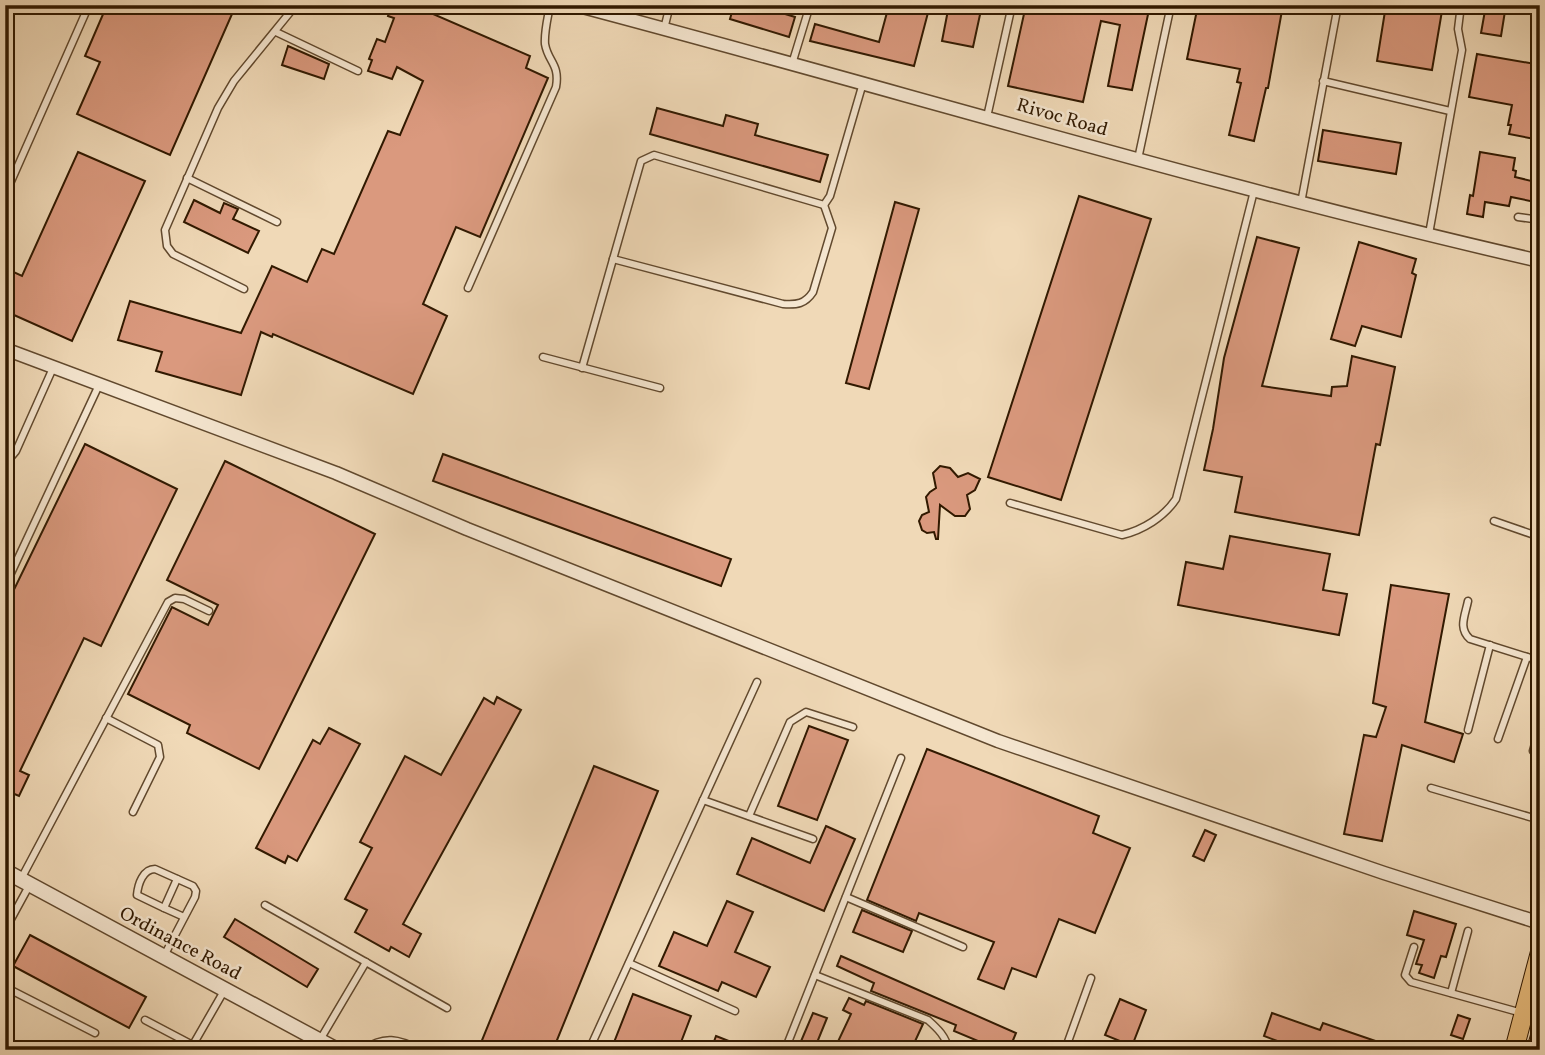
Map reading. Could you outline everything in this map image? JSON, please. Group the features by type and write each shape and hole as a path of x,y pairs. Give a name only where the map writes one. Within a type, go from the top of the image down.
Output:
{"main road":[{"path":"1514,1050 1540,952"},
{"path":"1536,1050 1540,1036"}],"street":[{"name":"Rivoc Road","path":"575,5 1254,191 1429,236 1540,261"},
{"path":"5,349 336,473 467,529 998,741 1384,873 1540,923"},
{"name":"Ordinance Road","path":"5,871 225,991 317,1045 337,1050"}],"lane":[{"path":"5,195 89,5"},
{"path":"244,289 173,254 167,246 165,230 218,108 233,81 296,5"},
{"path":"468,288 556,87 555,65 545,45 550,5"},
{"path":"664,29 670,5"},
{"path":"792,64 810,5"},
{"path":"987,117 1012,5"},
{"path":"1138,159 1171,5"},
{"path":"1301,203 1338,5"},
{"path":"1429,236 1462,50 1458,29 1461,5"},
{"path":"276,32 358,71"},
{"path":"1324,81 1450,111"},
{"path":"824,205 830,196 863,83"},
{"path":"583,368 641,161 654,155 824,205"},
{"path":"187,178 277,222"},
{"path":"1010,503 1122,535 1136,531 1168,511 1176,499 1254,191"},
{"path":"613,259 783,304 797,305 808,300 813,292 832,228 824,205"},
{"path":"1518,216 1540,220"},
{"path":"543,357 660,388"},
{"path":"5,460 16,451 53,368"},
{"path":"5,586 99,385"},
{"path":"1494,521 1540,537"},
{"path":"5,930 106,718 168,602 175,598 184,599 209,611"},
{"path":"1468,601 1462,625 1464,634 1470,639 1540,661"},
{"path":"1468,730 1490,645"},
{"path":"1498,739 1527,657"},
{"path":"589,1050 757,682"},
{"path":"750,816 790,722 798,715 806,712 853,727"},
{"path":"106,718 158,745 160,750 160,757 133,812"},
{"path":"1533,751 1540,726"},
{"path":"785,1050 901,758"},
{"path":"1430,788 1540,820"},
{"path":"703,800 813,839"},
{"path":"163,958 184,917 197,891 193,886 155,869 145,872 137,895 184,917"},
{"path":"164,908 177,879"},
{"path":"846,897 963,947"},
{"path":"264,905 447,1008"},
{"path":"1451,993 1468,931"},
{"path":"1413,947 1405,975 1407,980 1523,1013"},
{"path":"317,1045 366,962"},
{"path":"629,963 735,1011"},
{"path":"815,975 928,1020 939,1029 948,1044 948,1050"},
{"path":"1065,1050 1091,978"},
{"path":"5,987 95,1033"},
{"path":"192,1048 225,991"},
{"path":"145,1020 192,1048 202,1050"},
{"path":"363,1050 389,1039 400,1040 420,1050"}],"building":[{"path":"107,5 236,5 170,155 77,114 100,62 85,56"},
{"path":"391,5 428,5 426,11 530,56 526,68 548,78 480,237 456,227 423,304 447,316 413,394 273,334 272,337 261,332 241,395 156,371 162,352 118,340 130,301 241,333 272,266 307,282 322,249 334,254 388,131 400,135 423,81 397,67 392,79 368,71 372,60 369,59 377,39 385,42 394,18 388,16"},
{"path":"734,5 756,5 795,17 789,37 730,19"},
{"path":"889,5 930,5 914,66 810,41 815,24 879,42"},
{"path":"949,5 981,10 973,47 942,41"},
{"path":"1026,5 1150,5 1132,90 1108,86 1120,25 1101,21 1083,102 1008,86"},
{"path":"1198,5 1283,5 1268,88 1254,141 1229,135 1241,83 1237,82 1240,69 1187,59"},
{"path":"1386,5 1443,5 1432,70 1377,61"},
{"path":"1486,5 1506,5 1501,36 1481,33"},
{"path":"288,46 329,64 324,79 282,65"},
{"path":"1477,54 1540,67 1540,140 1509,134 1512,105 1469,97"},
{"path":"657,108 723,126 726,115 758,124 755,135 828,155 820,182 650,134"},
{"path":"1323,130 1401,143 1396,174 1318,161"},
{"path":"78,152 145,181 72,341 5,311 5,268 22,276"},
{"path":"1480,152 1515,158 1515,177 1540,183 1540,203 1511,197 1509,206 1485,202 1483,217 1467,214 1470,195 1473,196"},
{"path":"1079,196 1151,219 1061,500 988,477"},
{"path":"194,200 220,213 224,203 238,209 233,219 259,231 248,253 184,222"},
{"path":"895,202 919,209 869,389 846,383"},
{"path":"1257,237 1299,248 1262,386 1331,396 1332,387 1347,386 1352,356 1395,367 1380,445 1376,444 1359,535 1235,512 1242,477 1204,470 1224,358"},
{"path":"1359,242 1416,259 1412,273 1416,275 1401,337 1362,326 1355,346 1331,339"},
{"path":"85,444 177,489 101,646 84,638 20,771 29,775 19,796 5,790 5,608"},
{"path":"443,454 731,559 721,586 433,481"},
{"path":"225,461 375,534 259,769 187,733 190,725 128,694 172,607 208,625 218,605 167,580"},
{"path":"940,466 950,468 958,477 968,473 980,479 975,490 967,495 970,509 965,516 955,516 940,505 936,539 934,532 927,533 922,530 919,521 922,515 929,512 926,497 936,488 933,473"},
{"path":"1230,536 1330,554 1323,590 1347,594 1339,635 1178,605 1186,562 1223,569"},
{"path":"1391,585 1449,594 1425,722 1463,734 1454,762 1402,745 1382,841 1344,834 1364,735 1376,737 1386,707 1373,703"},
{"path":"497,697 521,710 403,924 421,934 409,957 391,947 389,951 355,932 367,910 345,899 372,848 360,842 405,756 441,775 484,698 494,704"},
{"path":"809,726 848,740 817,820 778,806"},
{"path":"329,728 360,744 297,861 288,856 285,863 256,848 313,740 320,744"},
{"path":"927,749 1099,816 1093,833 1130,848 1095,933 1059,919 1036,977 1012,968 1004,989 978,979 994,942 919,913 916,921 867,900"},
{"path":"594,766 658,791 553,1050 478,1050"},
{"path":"826,826 855,839 824,911 737,874 752,838 810,863"},
{"path":"1205,830 1216,835 1204,861 1193,856"},
{"path":"727,901 753,912 735,952 770,967 756,997 722,982 718,991 659,966 674,932 707,946"},
{"path":"862,910 912,931 903,952 853,932"},
{"path":"1414,911 1456,924 1446,957 1441,956 1434,978 1419,973 1422,965 1416,964 1424,940 1407,935"},
{"path":"235,919 318,969 307,987 224,937"},
{"path":"30,935 146,997 129,1028 13,966"},
{"path":"841,956 1016,1033 1009,1050 988,1050 990,1046 954,1031 956,1025 871,991 874,983 837,966"},
{"path":"633,994 691,1016 678,1050 611,1050"},
{"path":"849,998 864,1005 866,1001 923,1024 911,1050 834,1050 851,1014 843,1010"},
{"path":"1120,999 1146,1010 1132,1046 1105,1035"},
{"path":"813,1013 827,1018 814,1050 810,1050 799,1046"},
{"path":"1272,1013 1320,1030 1323,1023 1396,1050 1302,1050 1264,1036"},
{"path":"1458,1015 1470,1019 1463,1039 1451,1035"},
{"path":"716,1036 749,1049 749,1050 711,1050"}]}
